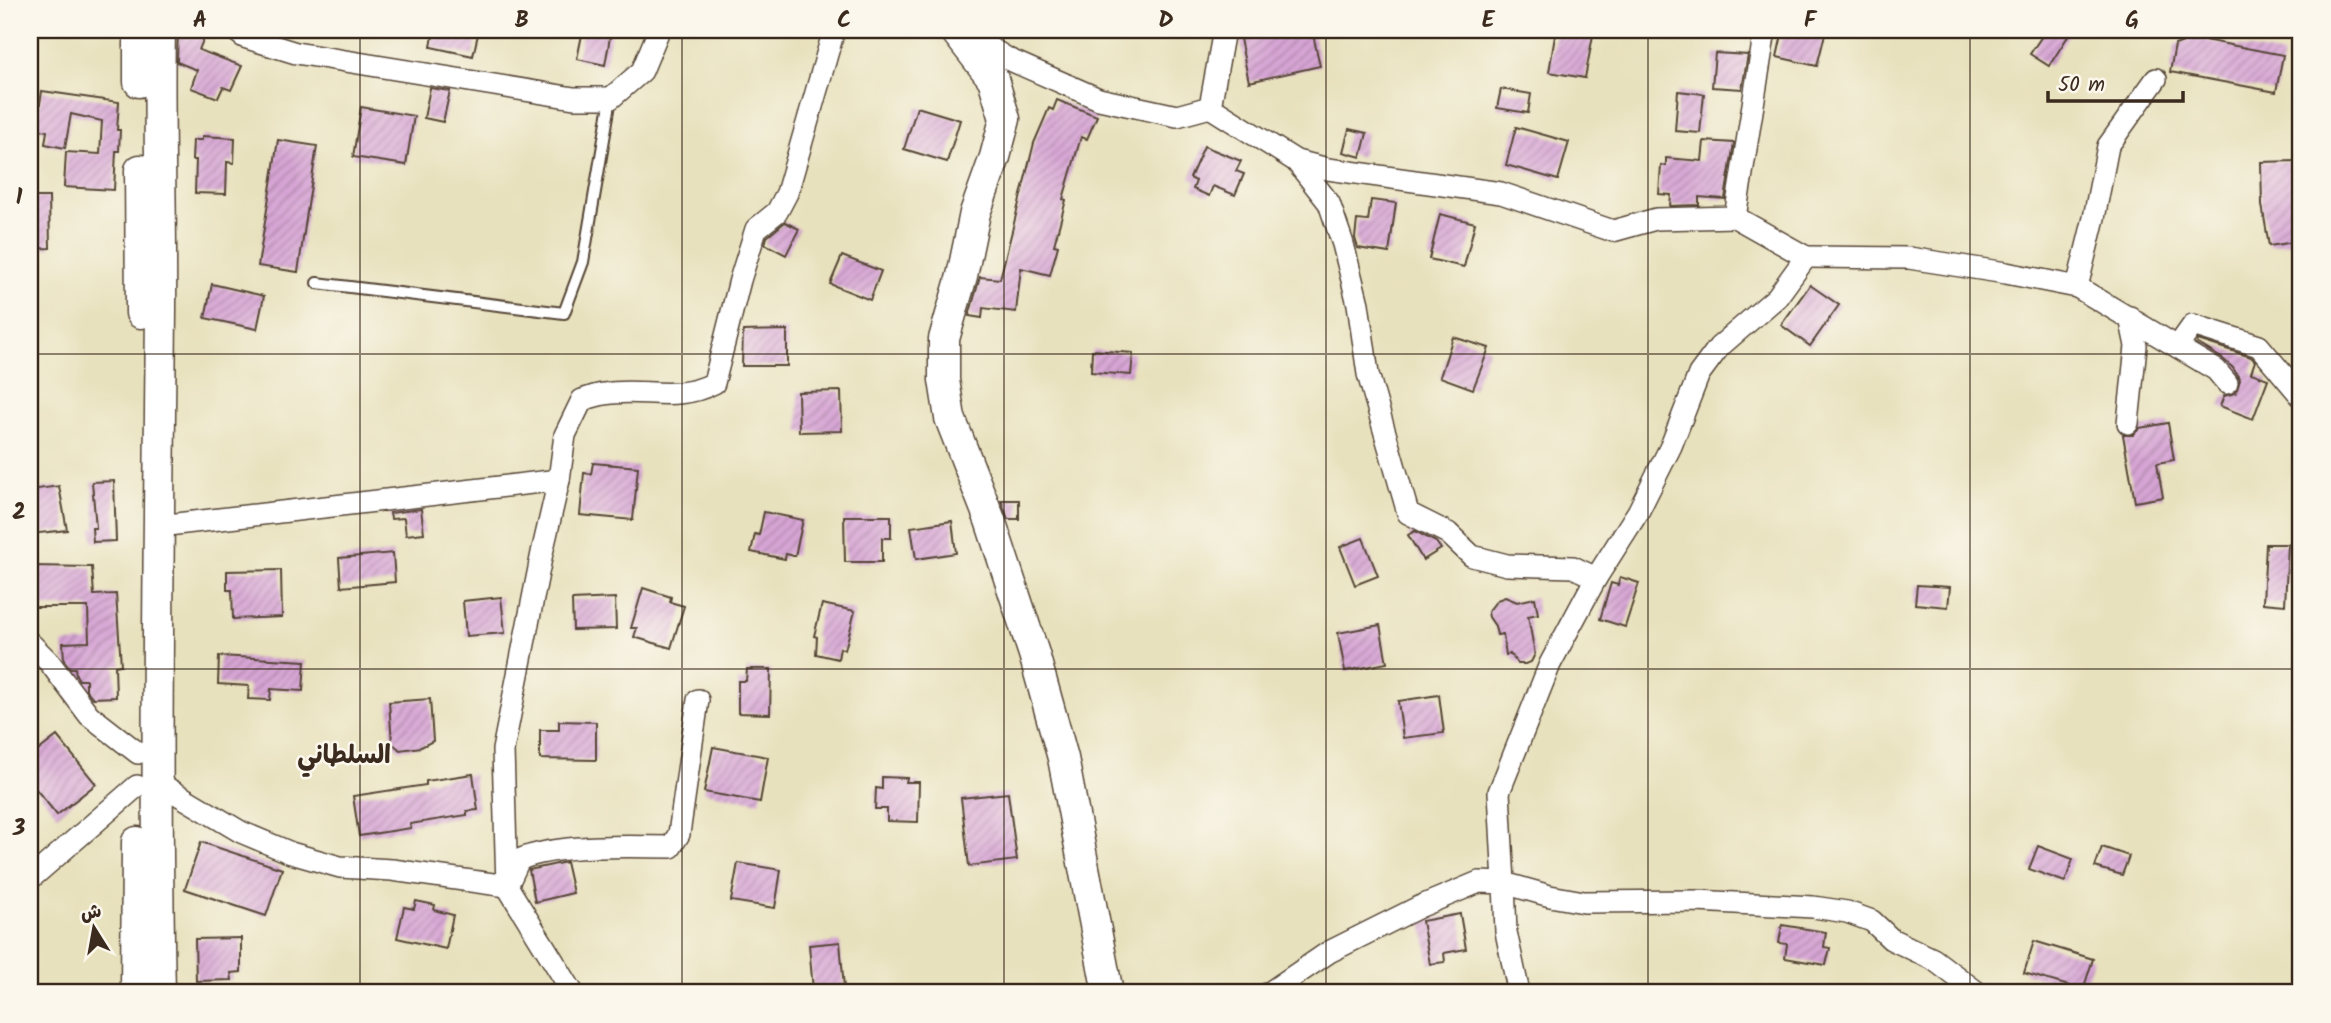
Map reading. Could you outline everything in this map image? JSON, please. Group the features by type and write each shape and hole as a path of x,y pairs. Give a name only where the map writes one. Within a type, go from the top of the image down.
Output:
{"main road":[{"path":"139,30 142,457 138,753 147,784 160,993"},
{"path":"136,993 159,526 162,247 160,30"},
{"path":"955,30 993,79 1005,119 975,213 962,276 944,339 944,380 950,418 990,520 1034,654 1056,732 1108,993"}],"street":[{"path":"235,30 244,37 296,53 573,98 611,98 642,71 659,30"},
{"path":"573,993 507,886 503,750 559,480 565,435 582,400 605,393 670,394 699,391 714,383 756,229 777,212 787,193 834,30"},
{"path":"960,30 1008,59 1099,99 1177,116 1210,107 1296,161 1328,169 1501,193 1613,231 1656,219 1735,217 1806,257 1909,258 2006,272 2077,287 2216,370 2227,383"},
{"path":"1210,107 1224,30"},
{"path":"1735,217 1765,30"},
{"path":"2077,287 2108,146 2156,79"},
{"path":"1296,161 1329,203 1343,244 1358,304 1368,374 1408,513 1448,533 1472,556 1507,565 1573,567 1597,578"},
{"path":"1519,993 1506,932 1499,792 1550,664 1597,578 1638,512 1666,457 1699,374 1719,347 1777,297 1806,257"},
{"path":"2128,423 2136,345 2130,317"},
{"path":"2178,346 2193,325 2259,346 2301,397"},
{"path":"159,526 559,480"},
{"path":"30,643 50,663 89,715 138,753"},
{"path":"507,886 519,860 531,854 671,846 678,834 698,700"},
{"path":"30,879 147,784 241,832 340,867 392,870 507,886"},
{"path":"1269,993 1329,952 1419,907 1479,882 1504,883 1584,902 1696,901 1813,907 1847,912 1872,921 1891,939 1933,959 1978,993"}],"lane":[{"path":"317,283 564,313 583,262 611,98"}],"building":[{"path":"178,30 192,30 205,35 199,50 242,66 231,90 223,87 218,98 191,88 197,70 177,62"},
{"path":"434,30 479,30 473,56 431,47"},
{"path":"583,30 611,32 605,65 577,59"},
{"path":"1283,30 1312,30 1320,66 1249,82 1240,39"},
{"path":"1556,30 1593,35 1585,78 1549,72"},
{"path":"1783,30 1826,30 1817,66 1777,57"},
{"path":"2046,30 2072,30 2049,66 2030,54"},
{"path":"2194,38 2283,55 2276,92 2170,72 2175,45"},
{"path":"1715,53 1748,55 1742,89 1712,87"},
{"path":"430,88 450,91 443,122 424,118"},
{"path":"1501,89 1531,94 1528,113 1497,108"},
{"path":"42,91 119,102 119,151 116,151 114,190 64,187 66,152 100,154 102,121 71,114 65,148 45,144 47,131 36,129"},
{"path":"1678,91 1704,94 1700,133 1675,131"},
{"path":"1057,100 1097,116 1087,139 1081,137 1063,199 1066,200 1054,245 1058,246 1050,275 1021,268 1016,312 983,308 982,318 969,316 980,277 1000,279 1034,143 1049,108 1053,110"},
{"path":"361,107 414,116 406,165 353,157"},
{"path":"917,107 960,120 947,162 904,149"},
{"path":"1516,127 1569,142 1558,180 1506,165"},
{"path":"1349,129 1367,133 1361,157 1343,152"},
{"path":"202,136 235,138 234,163 227,162 226,194 195,193 196,160 192,160 193,140 202,140"},
{"path":"278,140 317,146 298,272 258,266"},
{"path":"1704,141 1734,143 1725,199 1699,197 1699,205 1670,206 1671,195 1659,194 1661,165 1666,166 1666,158 1702,161"},
{"path":"1204,146 1241,161 1236,171 1244,174 1235,195 1213,186 1209,196 1193,189 1196,181 1190,178"},
{"path":"2296,161 2301,241 2269,246 2262,205 2261,162"},
{"path":"30,197 49,197 50,248 30,249"},
{"path":"1371,200 1396,203 1389,253 1358,248 1355,238 1357,220 1368,221"},
{"path":"1440,214 1475,223 1464,267 1429,259"},
{"path":"785,222 799,229 786,255 765,244 767,237"},
{"path":"842,256 881,271 870,300 830,284"},
{"path":"212,284 264,296 257,329 205,318"},
{"path":"1810,285 1839,305 1810,346 1781,325"},
{"path":"787,330 787,366 742,366 743,331"},
{"path":"1453,337 1489,348 1473,389 1440,377"},
{"path":"2198,340 2251,357 2255,361 2251,373 2268,379 2253,419 2220,406 2224,396 2236,393 2240,380 2233,368 2197,343"},
{"path":"1092,350 1133,353 1131,375 1091,372"},
{"path":"841,391 842,431 799,432 798,392"},
{"path":"2168,423 2174,460 2157,463 2163,497 2135,502 2123,435 2133,435 2140,428"},
{"path":"593,463 638,467 633,520 580,515 584,473 591,474"},
{"path":"114,481 116,541 93,542 92,528 96,528 92,482"},
{"path":"59,486 67,530 30,534 30,490"},
{"path":"1001,500 1019,500 1019,519 1008,519"},
{"path":"421,509 424,533 406,535 404,518 391,519 390,513"},
{"path":"764,512 803,520 795,556 786,554 785,559 751,552 755,534 759,535"},
{"path":"844,516 891,516 891,538 882,538 882,562 845,562"},
{"path":"952,521 956,553 916,559 911,527"},
{"path":"1415,531 1436,542 1441,549 1423,560 1408,535"},
{"path":"1363,538 1378,576 1355,585 1340,547"},
{"path":"2266,544 2288,544 2285,605 2263,603"},
{"path":"393,553 395,582 341,587 339,558"},
{"path":"32,566 92,567 94,595 116,594 121,665 115,666 116,697 93,698 86,690 86,680 79,680 75,668 70,668 64,660 63,643 89,642 88,607 33,607"},
{"path":"281,570 282,617 233,619 232,590 227,590 227,571"},
{"path":"1620,577 1639,583 1625,627 1600,619 1611,583 1618,585"},
{"path":"1917,585 1950,587 1948,607 1915,604"},
{"path":"643,588 671,597 670,602 684,606 671,648 634,637 637,628 631,628"},
{"path":"501,597 505,633 466,636 463,601"},
{"path":"1505,597 1517,602 1535,598 1538,614 1528,616 1535,654 1531,662 1518,664 1510,654 1506,655 1503,634 1497,635 1489,617 1488,612 1497,600"},
{"path":"615,598 616,629 573,630 572,600"},
{"path":"822,604 855,611 845,650 840,648 838,659 816,654 817,637 814,636"},
{"path":"1380,625 1387,663 1345,671 1338,633"},
{"path":"219,656 305,661 303,691 271,689 270,700 248,699 249,686 218,684"},
{"path":"747,669 771,669 770,714 738,713 738,681 746,681"},
{"path":"1439,695 1444,733 1403,738 1398,701"},
{"path":"430,699 433,741 421,747 400,750 392,743 389,702"},
{"path":"559,721 596,722 596,760 540,759 540,730 559,730"},
{"path":"57,736 96,784 57,815 30,782 30,757"},
{"path":"713,747 768,757 760,802 704,792"},
{"path":"473,774 478,810 467,811 467,815 410,824 411,828 359,836 353,796 426,785 426,781"},
{"path":"882,777 907,778 906,782 919,782 918,822 887,821 887,809 875,809 876,788 882,789"},
{"path":"1008,793 1017,860 969,866 961,798"},
{"path":"201,842 282,869 266,916 185,889"},
{"path":"2038,846 2073,859 2065,882 2029,869"},
{"path":"2102,847 2129,856 2122,875 2095,867"},
{"path":"566,862 573,893 535,902 529,870"},
{"path":"738,863 781,870 775,908 731,901"},
{"path":"416,901 435,905 434,910 453,915 446,949 397,938 404,907 414,909"},
{"path":"1460,914 1466,949 1444,953 1445,962 1430,964 1422,921"},
{"path":"1782,925 1826,932 1824,947 1830,948 1826,965 1785,958 1787,944 1779,943"},
{"path":"241,938 241,972 231,973 232,980 196,981 195,939"},
{"path":"2034,941 2093,959 2083,990 2024,973"},
{"path":"840,942 844,988 813,990 809,945"}],"district":[{"name":"السلطاني","path":"344,754"}]}
